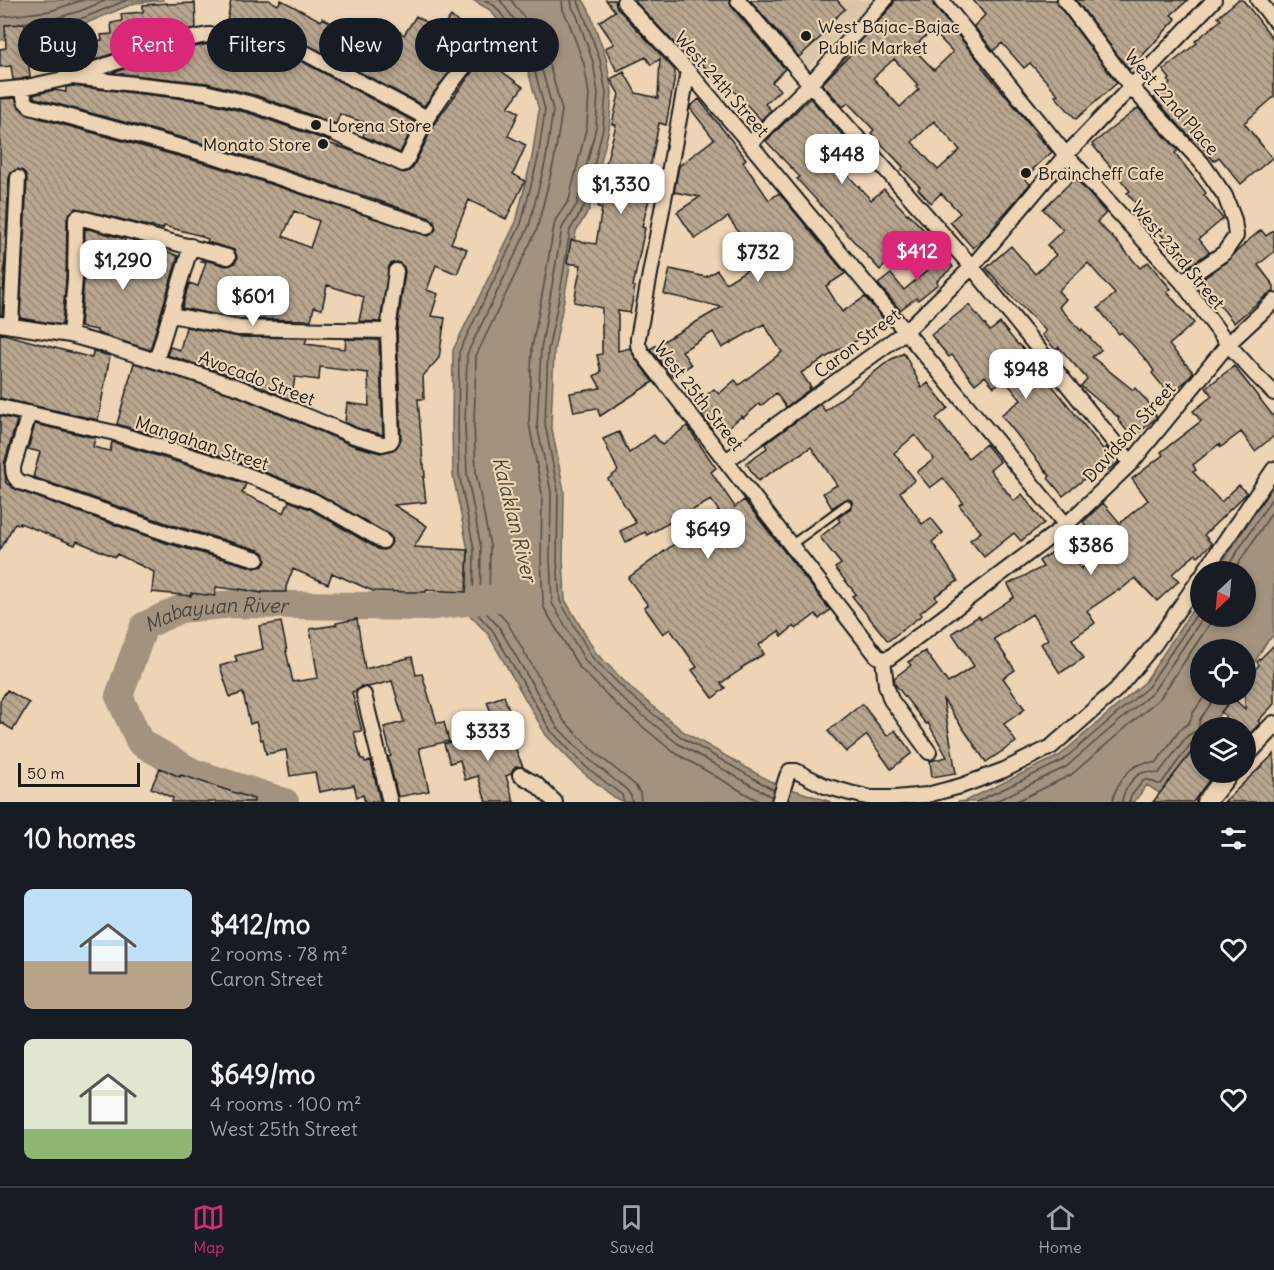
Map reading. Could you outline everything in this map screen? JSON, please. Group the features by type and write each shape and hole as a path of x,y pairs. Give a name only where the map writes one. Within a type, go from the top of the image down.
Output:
{"main road":[{"path":"1256,743 1274,724"},
{"path":"1206,802 1221,783"}],"street":[{"path":"738,0 972,267 1131,463"},
{"path":"750,144 810,84 885,0"},
{"name":"West 23rd Street","path":"941,0 1066,155 1182,282 1228,344 1274,393"},
{"name":"West 22nd Place","path":"1065,0 1131,87 1203,163 1225,196 1234,220 1236,236 1224,253 1182,282"},
{"name":"Caron Street","path":"726,460 906,331 972,267 1066,155 1214,0"},
{"path":"1258,0 1274,20"},
{"name":"West 24th Street","path":"624,2 688,70 1066,525"},
{"path":"0,90 22,88 72,77 122,60 146,47 208,35 259,38 307,54 427,118"},
{"name":"West 25th Street","path":"688,70 638,345 877,656 883,659"},
{"path":"72,77 205,92 245,102 334,133 403,164 427,118 460,72"},
{"path":"22,88 25,101 30,106 221,158 427,227"},
{"path":"5,325 18,178"},
{"path":"70,335 77,217 79,216 228,257"},
{"path":"156,361 191,246"},
{"path":"171,315 239,328 388,331 396,272"},
{"name":"Davidson Street","path":"883,659 889,658 1066,525 1131,463 1228,344 1274,301"},
{"name":"Avocado Street","path":"5,325 70,335 156,361 240,388 354,436 382,444 387,444 392,440 388,331"},
{"name":"Mangahan Street","path":"0,407 115,433 229,468 314,501 383,541"},
{"path":"29,413 13,468 15,478 20,482 169,534 257,559"},
{"path":"1211,561 1274,469"},
{"path":"779,802 790,771 796,771 825,786 850,793 870,798 895,798 927,795 962,786 1004,770 1051,747 1116,690 1154,645 1190,593"},
{"path":"883,659 886,685 891,700 928,752"},
{"path":"364,695 390,802"},
{"path":"520,775 536,784 555,802"}],"lane":[{"path":"791,545 847,504"}],"shaded area":[{"name":"West Bajac-Bajac Public Market","path":"742,0 873,0 805,72"}],"water":[{"path":"0,0 164,0 135,3 98,18 18,18 18,38 0,40"},
{"name":"Kalaklan River","path":"473,0 583,0 589,10 606,58 612,92 609,129 589,210 576,231 554,351 551,424 564,491 565,600 596,653 634,691 684,732 773,783 831,802 623,802 580,770 546,735 488,634 467,612 468,550 453,475 453,350 516,222 532,157 539,110 528,72 559,72 559,18 496,18 490,10"},
{"path":"1274,484 1274,635 1256,660 1256,639 1190,639 1190,705 1226,705 1218,717 1190,717 1190,755 1161,794 1147,785 1134,802 957,802 965,801 1059,756 1145,682 1190,613 1190,627 1256,627 1256,561 1224,561"}],"building":[{"path":"231,0 269,0 278,5 281,0 319,20 319,51 307,45 307,18 228,18"},
{"path":"606,0 615,0 617,8 675,70 666,125 659,123 648,178 654,179 642,227 645,228 630,313 618,311 618,351 630,348 653,382 600,416 597,408 574,412 570,393 601,388 594,376 601,372 597,355 602,354 602,308 574,302 581,265 567,263 571,240 596,244 602,208 598,207 603,184 601,183 616,125 612,124 619,94 610,79 624,72 636,93 658,98 660,59 651,65 646,57 617,71 605,48 614,44 599,22 615,11"},
{"path":"634,0 729,0 731,6 785,69 772,82 780,90 765,104 771,110 761,120 732,89 728,92 677,41 677,46"},
{"name":"West Bajac-Bajac Public Market","path":"750,0 837,0 845,9 831,22 834,25 799,57"},
{"path":"895,0 932,0 934,6 982,67 1052,152 1033,169 1025,179 1030,184 985,238 973,248 950,222 960,213 941,193 931,203 918,189 920,187 902,169 903,167 871,133 874,130 848,103 843,107 822,84","holes":["932,30 953,52 934,70 913,48","894,59 919,89 900,107 873,78","934,121 960,150 938,170 912,142"]},
{"path":"973,0 1056,0 1117,83 1076,119 1055,96 1058,94 1030,63 1024,68 1002,43 993,51 974,26 985,15"},
{"path":"1076,0 1188,0 1171,15 1176,19 1129,70"},
{"path":"1238,0 1243,0 1274,40 1274,97 1244,123 1272,158 1241,184 1219,157 1214,161 1194,137 1192,139 1154,98 1170,84 1168,81 1170,79 1163,70 1197,43 1195,41 1221,20 1218,17"},
{"path":"195,3 196,28 195,18 122,18 121,14 143,12 143,5"},
{"path":"416,16 419,18 415,18 415,72 450,72 424,106 359,72 403,72 403,34"},
{"path":"18,24 18,72 29,72 30,77 13,80 11,66 0,67 0,49 6,48 5,25"},
{"path":"110,34 110,55 98,59 98,40 102,40 101,35"},
{"path":"207,44 207,72 307,72 307,64 415,122 400,153 363,136 368,124 340,114 336,124 258,96 207,83 113,73 195,72 195,47"},
{"path":"472,72 503,72 523,87 508,107 519,112 508,136 526,145 513,174 525,181 506,219 469,200 451,243 467,249 457,274 436,265 427,290 438,294 431,316 445,318 439,358 423,376 424,399 418,399 426,502 394,505 427,526 414,547 468,550 466,592 373,591 332,573 328,584 293,569 286,592 262,593 216,587 215,596 152,592 154,572 117,554 115,557 77,541 75,545 20,523 20,525 15,523 0,550 0,416 17,420 4,464 6,483 17,490 166,543 255,568 263,566 266,561 264,553 259,550 172,525 33,477 40,452 28,449 35,424 95,438 93,447 110,451 112,442 246,484 242,493 284,513 289,501 310,509 378,549 388,548 392,542 388,534 317,493 232,459 117,424 134,363 237,396 352,445 380,453 393,450 401,439 397,331 405,272 404,267 398,262 389,266 380,322 359,321 364,297 327,285 322,309 314,307 311,320 240,319 182,308 189,283 198,286 206,262 201,261 202,259 226,266 231,265 237,259 234,250 207,242 208,239 202,236 76,208 67,219 66,279 62,325 20,318 27,178 23,171 18,169 11,173 9,178 2,315 0,315 0,99 15,98 19,107 28,115 218,167 428,236 436,229 430,218 224,149 35,98 33,95 54,90 66,92 66,87 72,86 203,101 252,114 329,141 328,143 404,173 413,167 435,123","holes":["294,211 319,221 310,248 283,236"]},
{"path":"810,98 857,151 842,165 846,169 844,171 871,200 884,189 923,229 880,270 797,179 800,177 766,141"},
{"path":"699,99 746,159 743,162 769,200 779,193 846,273 826,286 842,312 865,297 886,322 801,373 811,387 786,407 776,393 723,432 716,424 711,428 702,416 706,413 697,403 714,389 719,394 735,380 739,385 782,352 764,324 722,348 713,332 682,351 691,365 673,376 650,349 722,307 664,294 670,269 706,277 717,270 726,283 750,268 742,255 751,249 728,217 695,239 677,212 700,197 674,192 679,166 714,139 690,108"},
{"path":"1138,108 1178,150 1175,153 1223,219 1199,239 1209,252 1188,267 1127,193 1130,191 1092,144"},
{"path":"1075,178 1106,213 1097,222 1140,268 1148,262 1171,289 1167,292 1194,323 1169,345 1193,372 1170,395 1152,373 1154,371 1148,362 1121,332 1119,334 1098,308 1115,294 1088,263 1058,291 1066,299 1059,307 1101,350 1092,357 1133,390 1135,388 1155,410 1153,412 1157,417 1133,438 1118,420 1119,418 1081,386 1087,379 1059,347 1056,350 1042,335 1046,331 986,268 1011,246 1035,274 1056,255 1047,245 1063,230 1043,209"},
{"path":"85,228 125,239 123,250 133,251 131,265 153,269 161,249 178,256 150,350 97,333 97,330 80,327"},
{"path":"1261,230 1266,236 1274,230 1274,252 1258,265 1274,286 1274,292 1268,294 1234,323 1200,281 1229,260"},
{"path":"939,249 953,267 937,281 938,284 918,300 916,298 900,310 878,284 891,274 904,290 929,269 924,262"},
{"path":"969,305 990,331 1000,323 1103,449 1106,447 1119,462 1107,471 1102,465 1063,496 1048,478 1050,476 1001,415 1021,400 1004,379 994,387 985,376 975,384 952,355 949,357 931,335"},
{"path":"186,327 239,337 307,338 305,344 345,349 346,339 379,340 383,435 345,422 347,403 369,406 368,373 320,367 319,380 295,377 291,400 243,379 167,355 170,347 180,350"},
{"path":"0,333 92,358 93,351 110,356 98,420 0,398"},
{"path":"904,353 922,388 928,383 948,408 936,418 968,458 986,444 1000,462 990,470 1014,501 1022,494 1044,523 1021,541 1014,533 984,557 970,540 981,532 959,505 963,502 943,478 930,488 917,472 934,459 915,435 894,453 915,480 900,492 922,524 931,518 943,533 932,542 958,581 935,596 937,599 920,613 922,615 888,641 852,596 856,594 835,568 841,564 820,537 840,521 838,518 853,504 851,500 846,499 832,508 823,493 837,485 811,447 758,481 746,463 767,448 765,444 820,404 825,411 890,360"},
{"path":"1234,366 1274,417 1274,436 1255,451 1241,432 1221,447 1219,444 1193,465 1196,470 1193,472 1221,502 1239,485 1247,493 1204,535 1212,544 1172,574 1179,581 1157,601 1135,578 1087,611 1095,623 1072,639 1084,658 1060,673 1041,644 1048,639 1032,614 994,639 1015,670 1003,678 1025,709 1004,724 1016,742 986,762 943,699 956,773 932,777 930,761 947,757 928,723 926,724 895,684 894,678 911,665 908,662 925,651 948,683 974,666 952,633 979,616 981,619 1014,597 1008,584 1043,567 1039,561 1064,544 1081,569 1106,549 1083,522 1103,503 1120,523 1148,500 1132,479 1163,455 1161,452 1201,421 1193,411 1212,396 1206,388"},
{"path":"687,426 716,468 711,472 735,507 744,500 830,610 819,619 816,614 796,629 794,626 782,636 779,631 759,645 764,654 721,683 725,688 713,698 692,670 697,667 670,629 663,634 644,607 648,605 628,578 719,511 711,500 647,535 645,532 626,542 620,531 636,523 608,479 618,471 603,439 619,432 629,453 654,435 662,445"},
{"path":"357,619 365,669 412,657 416,675 422,674 437,723 444,722 449,741 419,748 429,791 398,797 388,757 391,756 384,727 404,722 392,681 368,687 361,686 352,692 362,731 354,732 361,759 365,762 371,761 380,801 375,802 365,802 363,795 357,797 354,785 319,792 315,772 290,776 286,750 266,754 256,722 250,724 243,693 230,697 220,666 237,661 235,656 263,649 259,626 281,622 293,682 318,678 310,629"},
{"path":"1274,645 1274,704 1258,721 1260,723 1256,727 1256,717 1225,717 1221,712 1227,705 1241,705 1245,709 1245,705 1256,705 1256,668 1259,665 1257,662"},
{"path":"7,690 29,703 13,730 0,722 0,701"},
{"path":"504,696 512,717 495,723 487,702"},
{"path":"862,704 887,736 895,730 912,753 891,769 867,735 846,752 828,731"},
{"path":"506,726 523,767 516,767 511,774 506,776 514,802 486,802 478,776 465,780 460,760 450,763 444,744"},
{"path":"1190,754 1190,783 1207,783 1193,802 1153,802"},
{"path":"1274,754 1274,802 1224,802 1244,783 1256,783 1256,771"},
{"path":"160,768 180,777 181,775 254,799 254,802 172,802 173,798 151,788"}],"waterway":[{"name":"Mabayuan River","path":"285,802 192,772 140,742 119,696 144,626 180,609 234,604 425,607 505,597"}],"place":[{"name":"West Bajac-Bajac Public Market","path":"806,36"},
{"name":"Lorena Store","path":"316,125"},
{"name":"Monato Store","path":"323,144"},
{"name":"Braincheff Cafe","path":"1026,173"}]}
